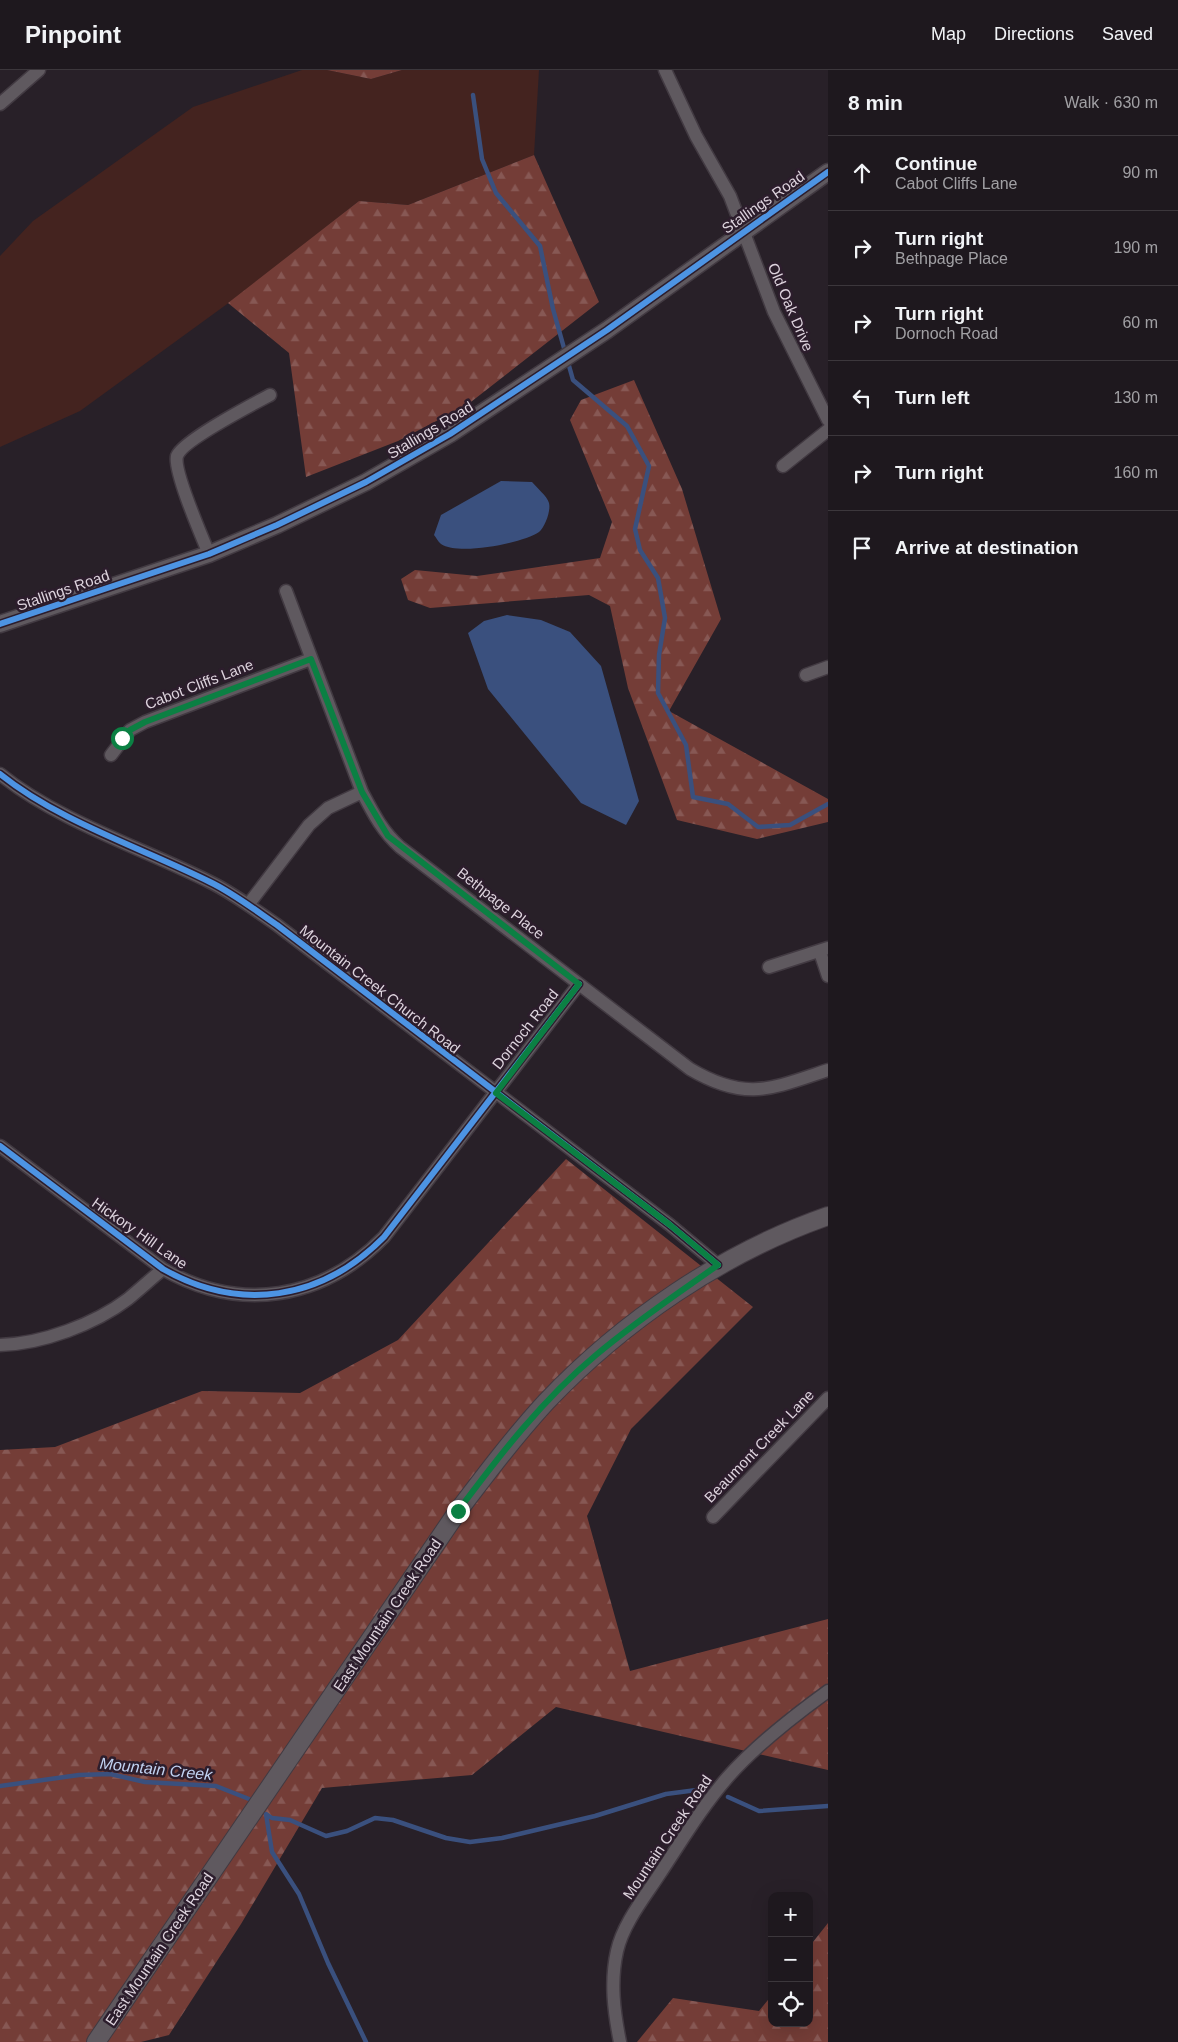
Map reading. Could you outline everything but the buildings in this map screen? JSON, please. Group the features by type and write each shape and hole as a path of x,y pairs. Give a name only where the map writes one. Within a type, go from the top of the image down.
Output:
{"main road":[{"name":"East Mountain Creek Road","path":"96,2042 458,1511 497,1458 546,1402 594,1356 640,1320 718,1265 828,1216"}],"street":[{"path":"0,104 39,70"},
{"name":"Old Oak Drive","path":"665,70 696,136 730,196 774,312 828,420"},
{"name":"Stallings Road","path":"0,624 209,554 277,525 366,482 450,434 607,330 828,172"},
{"path":"209,554 178,473 177,457 180,451 192,441 270,395"},
{"path":"783,466 828,430"},
{"name":"Bethpage Place","path":"286,591 362,792 377,820 394,842 690,1069 712,1082 734,1089 774,1088 828,1070"},
{"name":"Cabot Cliffs Lane","path":"110,755 130,730 145,722 311,659"},
{"path":"806,675 828,667"},
{"name":"Mountain Creek Church Road","path":"0,774 20,789 72,817 211,882 277,925 670,1225 718,1265"},
{"path":"248,906 297,840 318,816 328,808 362,792"},
{"path":"769,967 824,950 828,976"},
{"name":"Dornoch Road","path":"496,1093 579,984"},
{"name":"Hickory Hill Lane","path":"0,1146 163,1268 198,1286 238,1295 258,1296 300,1290 338,1274 372,1248 384,1237 496,1093"},
{"path":"0,1345 43,1339 73,1328 127,1300 163,1268"},
{"name":"Beaumont Creek Lane","path":"713,1517 828,1398"},
{"name":"Mountain Creek Road","path":"620,2042 613,1997 617,1950 624,1932 641,1902 709,1801 728,1778 781,1727 828,1691"}],"shaded area":[{"path":"302,70 327,70 371,79 402,70 539,70 534,155 408,205 359,201 245,291 80,411 0,447 0,256 33,221 193,107"}],"green space":[{"path":"327,70 402,70 371,79"},
{"path":"534,155 599,302 467,405 398,441 306,477 289,353 228,303 359,201 408,205"},
{"path":"634,380 682,489 721,619 669,711 828,799 828,822 757,839 677,820 628,688 610,606 589,595 430,608 408,600 401,579 415,570 477,576 600,558 612,522 570,420 581,400"},
{"path":"566,1159 753,1307 631,1429 587,1516 630,1671 828,1619 828,1770 556,1707 472,1775 322,1788 241,1924 169,2035 141,2042 0,2042 0,1450 55,1447 202,1391 300,1393 398,1340"},
{"path":"828,1923 828,2042 637,2042 673,1998 759,2011 768,2000 768,2027 813,2027 813,1942"}],"water":[{"path":"501,481 532,482 546,498 549,503 547,519 539,532 519,540 491,547 462,549 441,544 434,535 441,515"},
{"path":"507,615 541,620 570,632 601,666 639,801 626,825 581,803 488,689 468,633 484,621"}],"waterway":[{"path":"473,95 482,159 496,193 540,246 553,309 573,380 627,426 649,466 635,529 640,550 658,578 665,618 659,655 658,693 686,745 693,797 728,804 758,827 790,825 828,804"},
{"name":"Mountain Creek","path":"0,1786 79,1775 110,1774 145,1782 216,1786 249,1799"},
{"path":"266,1814 272,1818 290,1820 326,1836 347,1831 375,1818 393,1820 446,1838 470,1842 502,1838 595,1816 666,1794 712,1788"},
{"path":"728,1797 759,1811 828,1806"},
{"name":"Mountain Creek","path":"266,1814 272,1852 299,1894 328,1963 366,2042"}],"cycle path":[{"path":"0,624 209,554 277,525 366,482 450,434 607,330 828,172"},
{"path":"0,774 23,791 74,820 210,882 244,902 277,925 670,1225 718,1265"},
{"path":"0,1146 163,1269 192,1283 221,1291 250,1295 279,1293 307,1286 334,1275 360,1258 384,1237 579,984"}],"route":[{"path":"122,738 130,730 145,722 311,659 362,792 388,836 579,984 496,1093 670,1225 718,1265 640,1320 594,1356 546,1402 497,1458 458,1511"}]}
